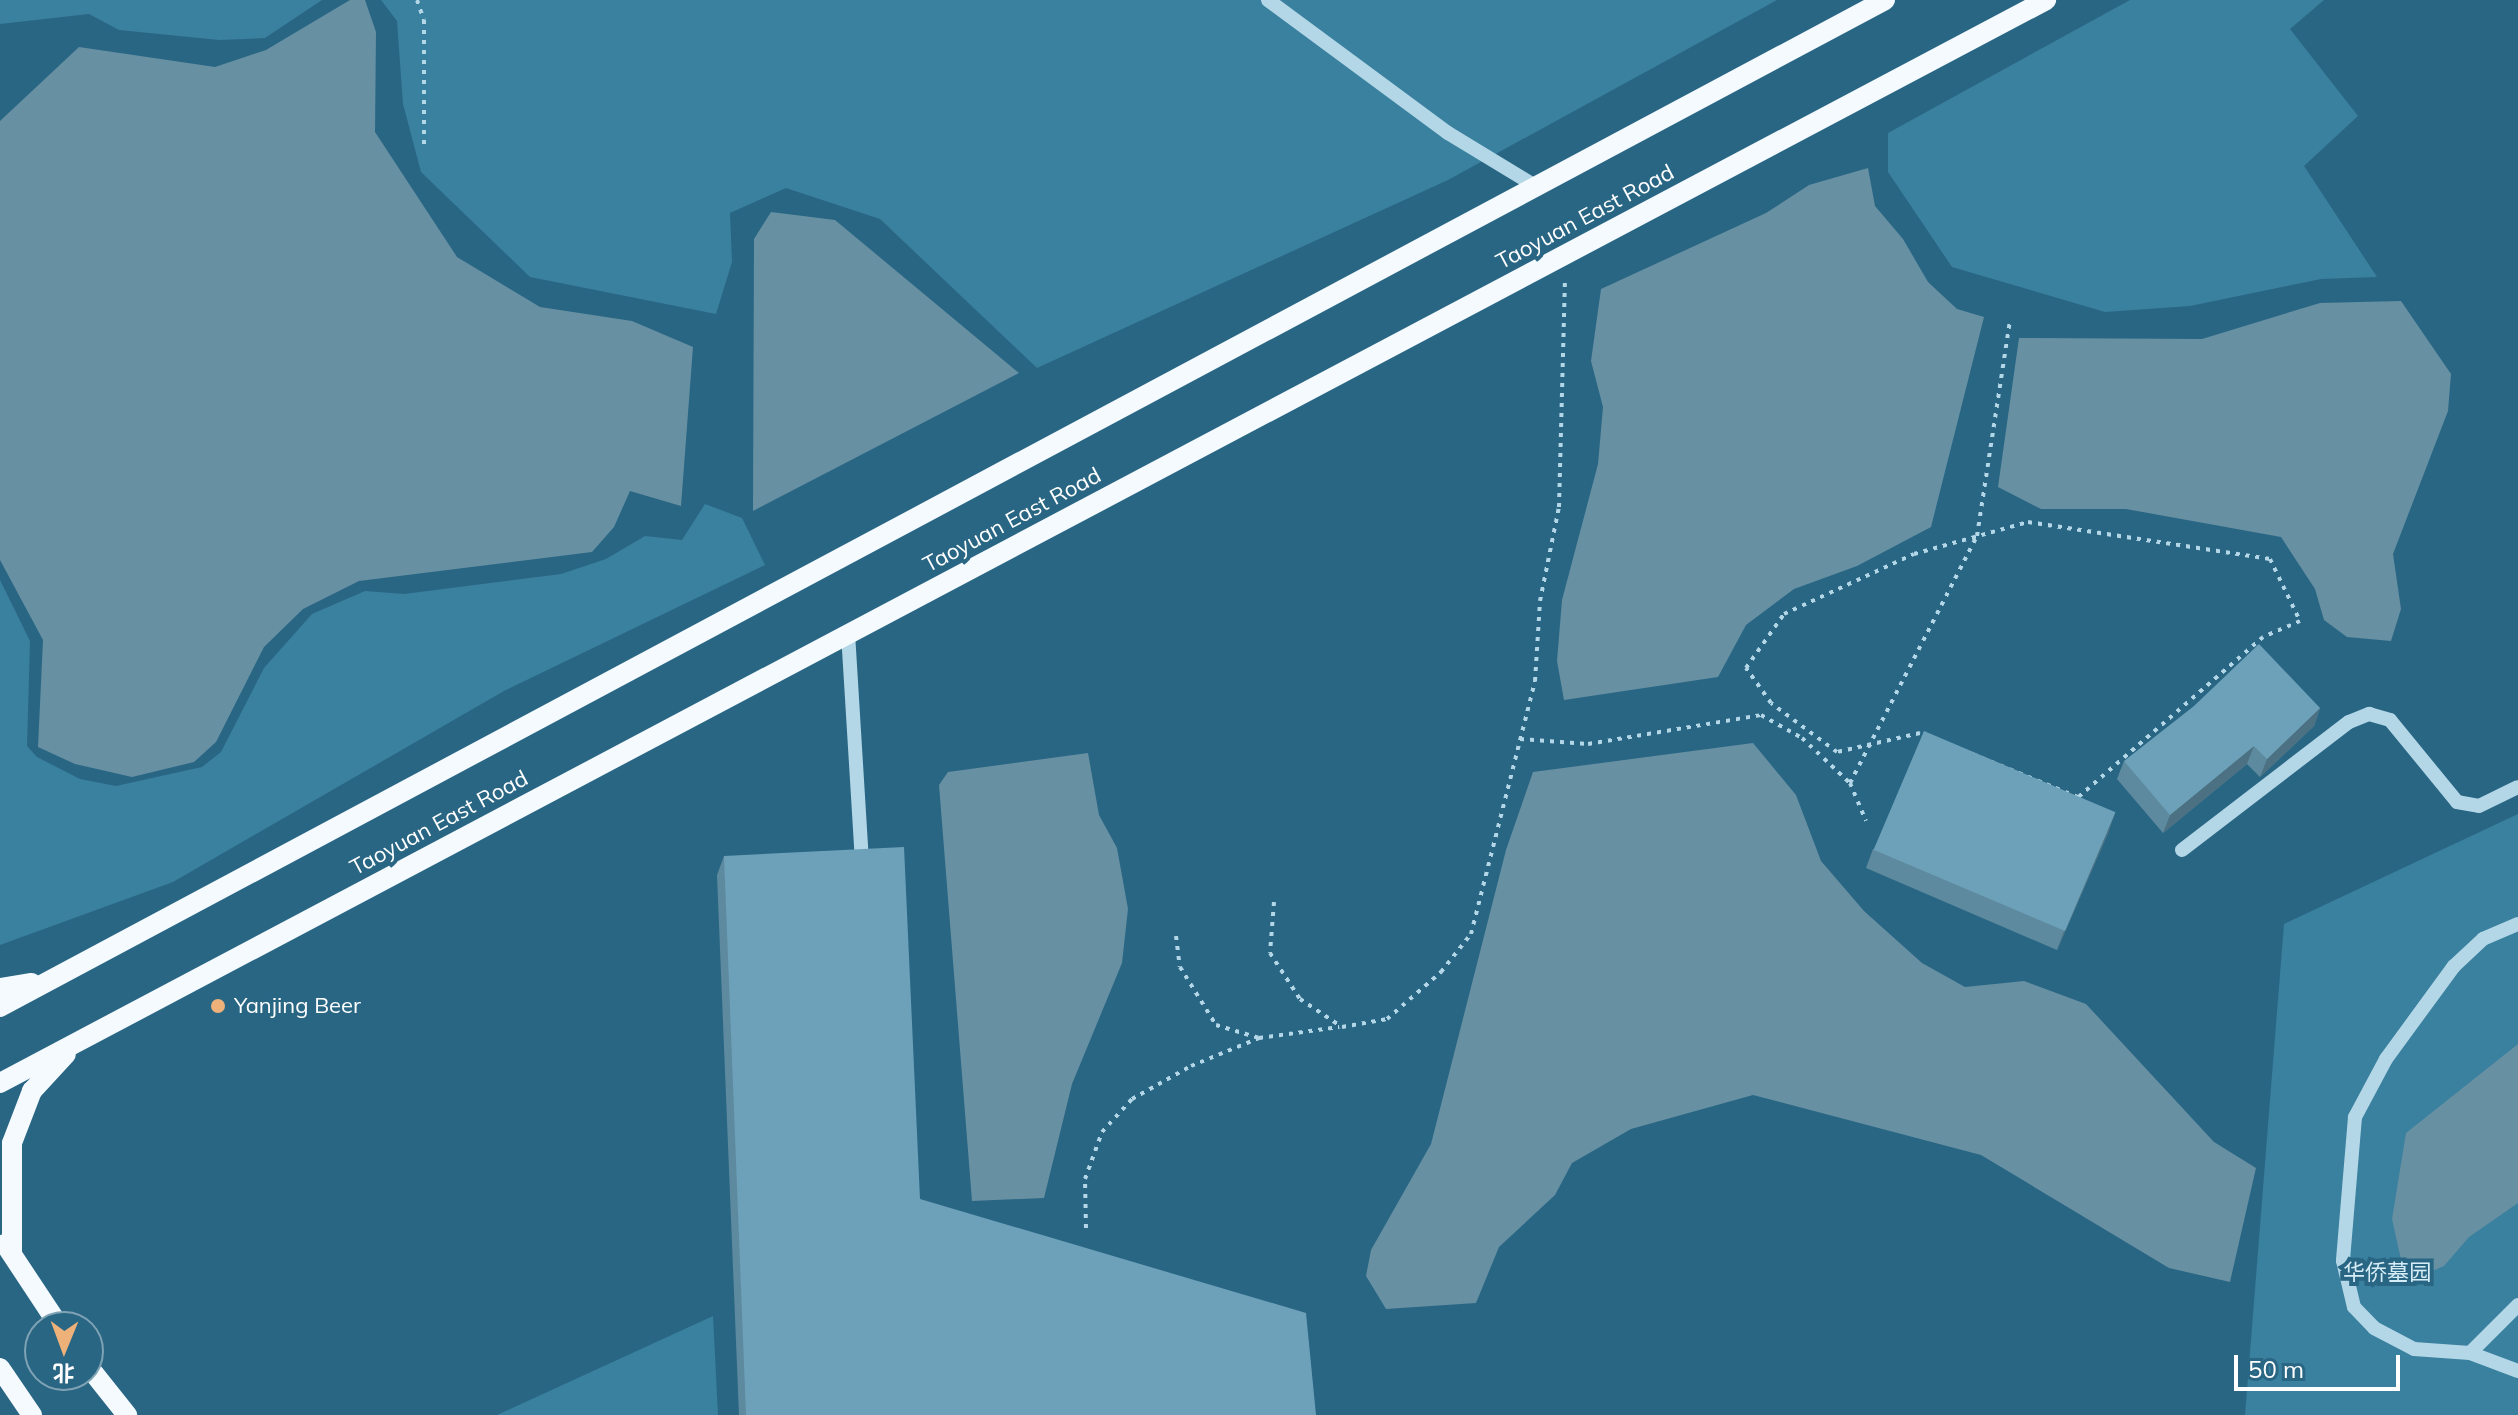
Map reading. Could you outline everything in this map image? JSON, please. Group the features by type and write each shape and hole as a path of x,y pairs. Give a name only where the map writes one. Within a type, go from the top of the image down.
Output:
{"main road":[{"path":"0,1007 1885,0"},
{"name":"Taoyuan East Road","path":"0,1083 2046,0"},
{"path":"0,988 48,980"},
{"path":"12,1253 12,1143 32,1091 76,1042"},
{"path":"0,1235 50,1311"},
{"path":"0,1368 32,1415"},
{"path":"104,1386 127,1415"}],"street":[{"path":"1268,0 1448,133 1535,186"},
{"path":"848,633 862,859"},
{"path":"2182,850 2349,722 2369,714 2390,720 2457,802 2479,806 2518,787"},
{"path":"2518,924 2483,939 2454,966 2386,1059 2355,1117 2343,1261 2354,1307 2374,1328 2414,1349 2470,1353 2518,1371"},
{"path":"2470,1353 2518,1305"}],"path":[{"path":"417,0 424,20 424,145"},
{"path":"1086,1228 1089,1167 1102,1132 1132,1099 1191,1066 1259,1038 1387,1019 1441,972 1471,934 1535,681 1540,601 1559,507 1565,255"},
{"path":"1850,783 1874,744 1977,536 2010,320"},
{"path":"2028,522 2270,559 2300,621 2263,637 2078,797 1920,733 1837,752 1771,703 1746,668 1784,614 1914,554 1977,536 2028,522"},
{"path":"1520,739 1588,744 1761,715 1802,738 1850,783 1866,821"},
{"path":"1274,902 1270,953 1300,999 1342,1027"},
{"path":"1176,936 1180,967 1216,1025 1259,1038"}],"green space":[{"path":"0,0 322,0 265,38 219,40 119,30 89,14 0,24"},
{"path":"381,0 1777,0 1448,180 1037,368 880,219 786,188 730,213 732,262 716,314 530,277 421,172 403,104 397,21"},
{"path":"2130,0 2324,0 2290,29 2358,116 2304,166 2377,277 2321,279 2190,306 2105,312 1952,267 1888,172 1888,133"},
{"path":"705,504 742,518 765,565 504,691 173,882 0,945 0,580 30,641 27,746 37,757 80,779 116,786 202,767 221,752 264,668 312,614 365,591 404,594 561,574 606,559 645,536 682,540"},
{"name":"华侨墓园","path":"2518,814 2518,1415 2245,1415 2284,924"},
{"path":"713,1316 718,1415 497,1415"}],"shaded area":[{"path":"350,0 365,0 376,32 375,132 457,257 540,307 632,321 693,347 681,506 630,491 614,527 592,552 359,581 303,609 264,647 216,742 194,762 132,777 75,764 38,747 43,640 0,560 0,121 79,47 215,67 266,50"},
{"path":"1868,168 1875,206 1903,239 1928,282 1957,309 1984,317 1931,527 1857,566 1794,589 1746,625 1718,677 1564,700 1557,661 1562,600 1598,464 1603,407 1591,361 1601,289 1766,213 1809,185"},
{"path":"771,212 835,220 1019,373 753,511 754,239"},
{"path":"2401,301 2451,374 2448,411 2393,554 2401,609 2391,641 2347,637 2324,620 2315,589 2281,537 2126,509 2041,509 1998,487 2019,338 2202,339 2320,303"},
{"path":"1753,743 1796,795 1821,861 1864,911 1922,963 1965,987 2024,981 2086,1004 2214,1142 2256,1168 2230,1282 2169,1268 1981,1155 1753,1095 1631,1129 1572,1163 1555,1195 1499,1247 1476,1303 1386,1309 1366,1276 1371,1250 1431,1144 1506,850 1533,772"},
{"path":"1088,753 1099,815 1117,848 1128,909 1122,963 1072,1084 1044,1198 972,1201 939,785 948,772"},
{"path":"2518,1044 2518,1203 2469,1237 2444,1266 2406,1282 2392,1219 2406,1133"}],"building":[{"path":"2259,644 2320,708 2267,759 2254,746 2170,815 2124,761 2194,706"},
{"path":"1924,731 2115,812 2065,931 1874,850"},
{"path":"904,847 920,1199 1306,1313 1316,1415 746,1415 724,856"}],"place":[{"name":"Yanjing Beer","path":"218,1006"}]}
